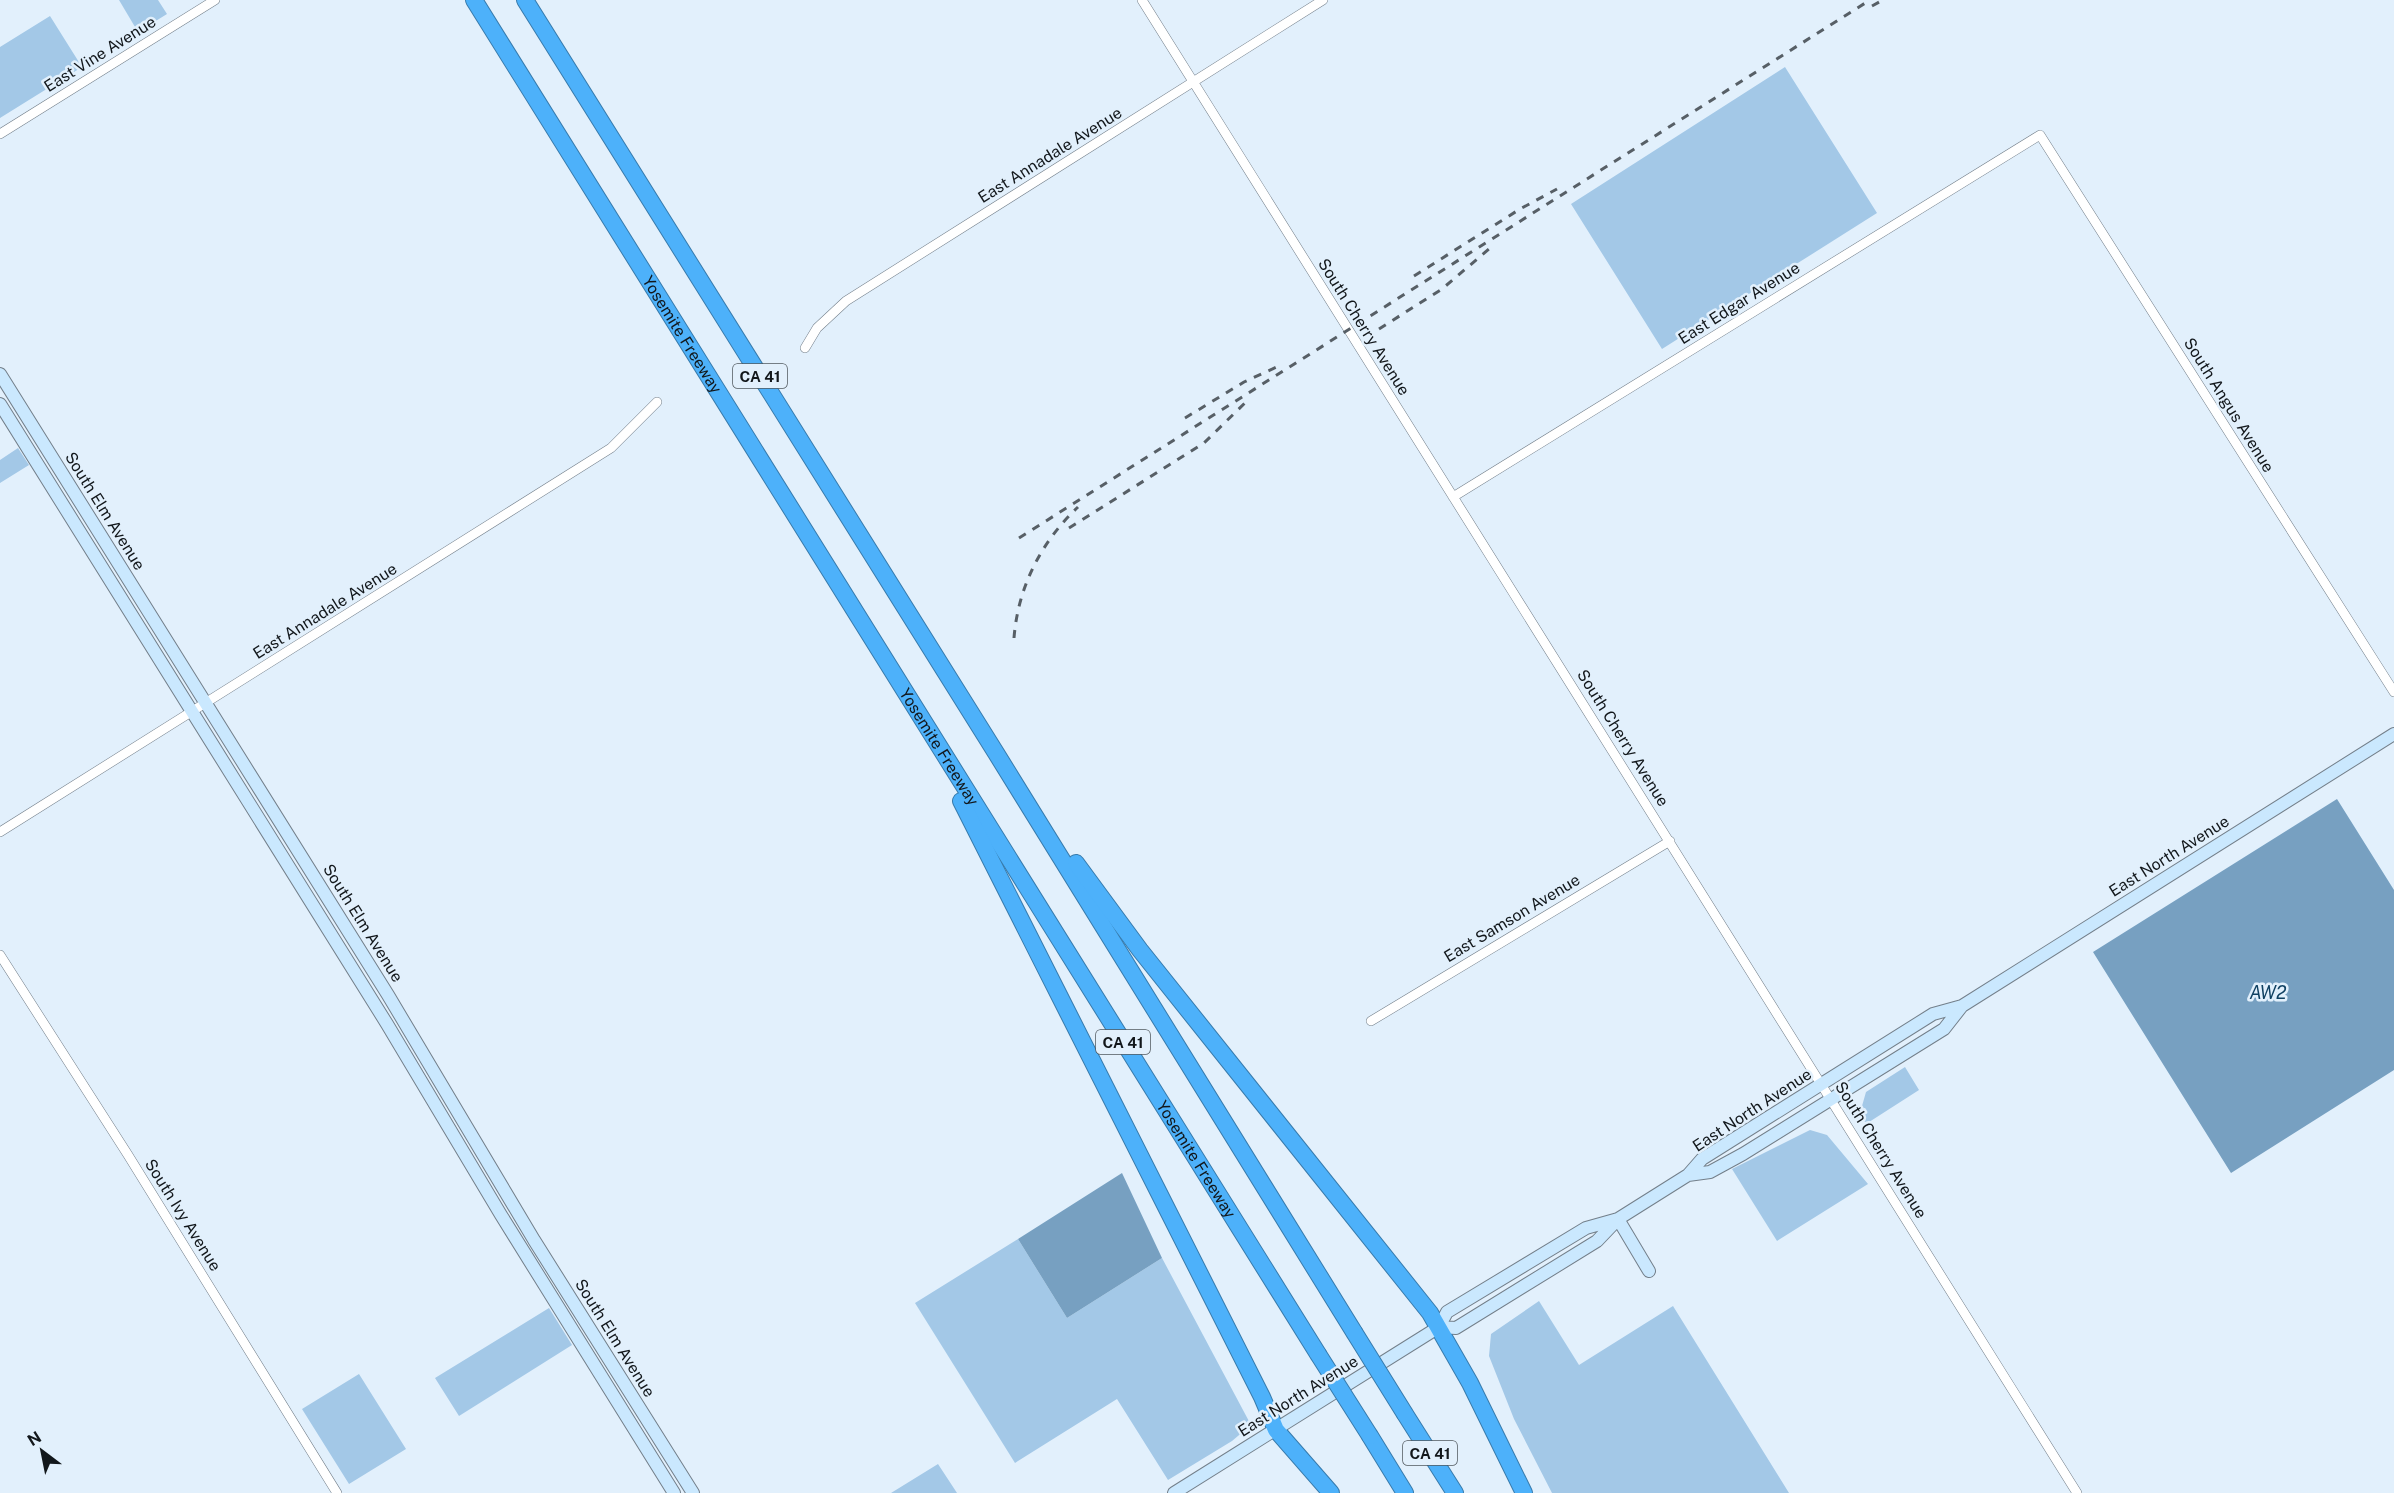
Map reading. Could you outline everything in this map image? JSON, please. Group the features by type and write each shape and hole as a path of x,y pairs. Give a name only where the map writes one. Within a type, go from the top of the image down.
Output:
{"highway":[{"name":"Yosemite Freeway","path":"474,0 927,730 1405,1493"},
{"name":"CA 41","path":"525,0 1455,1493"},
{"path":"927,730 984,849 1262,1396 1276,1430 1331,1493"},
{"path":"996,753 1140,950 1430,1313 1470,1383 1524,1493"}],"main road":[{"name":"South Elm Avenue","path":"0,374 394,1004 496,1176 693,1493"},
{"name":"South Elm Avenue","path":"0,404 387,1024 674,1493"},
{"name":"East North Avenue","path":"1439,1327 1456,1328 1466,1323 1597,1241 1618,1219 1688,1175 1702,1159 1933,1014 1962,1006 2394,734"},
{"name":"East North Avenue","path":"1688,1175 1710,1172 1832,1100 1944,1029 1962,1006"},
{"path":"483,1183 496,1176"},
{"path":"1618,1219 1649,1271"},
{"name":"East North Avenue","path":"1174,1493 1439,1327 1447,1312 1586,1228 1618,1219"}],"street":[{"name":"East Vine Avenue","path":"0,134 215,0"},
{"name":"South Cherry Avenue","path":"1142,0 2077,1493"},
{"name":"East Annadale Avenue","path":"805,348 817,328 846,301 1323,0"},
{"name":"East Edgar Avenue","path":"1454,497 2040,135"},
{"name":"South Angus Avenue","path":"2040,135 2394,692"},
{"name":"East Annadale Avenue","path":"1,828 206,703 611,448 657,402"},
{"name":"East Samson Avenue","path":"1371,1021 1670,841"},
{"name":"South Ivy Avenue","path":"0,954 337,1493"}],"shaded area":[{"path":"119,0 158,0 167,14 138,32"},
{"path":"50,16 82,67 0,118 0,47"},
{"path":"1785,67 1877,213 1662,349 1571,204"},
{"path":"18,448 29,465 0,483 0,460"},
{"path":"1905,1067 1919,1090 1866,1124 1860,1113 1866,1092"},
{"path":"1810,1130 1827,1135 1868,1184 1777,1241 1732,1169"},
{"path":"1018,1239 1067,1318 1162,1258 1251,1425 1232,1441 1168,1480 1117,1399 1015,1463 915,1303"},
{"path":"1539,1301 1579,1365 1673,1306 1789,1493 1552,1493 1514,1419 1489,1356 1491,1334"},
{"path":"549,1308 572,1345 459,1416 435,1378"},
{"path":"359,1374 406,1449 349,1484 302,1409"},
{"path":"938,1464 957,1493 891,1493"}],"water":[{"name":"AW2","path":"2337,799 2394,890 2394,1070 2231,1173 2093,952"},
{"path":"1122,1173 1162,1258 1067,1318 1018,1239"}],"railway":[{"path":"1019,538 1870,0"},
{"path":"1872,6 1883,0"},
{"path":"1414,276 1520,209 1557,189"},
{"path":"1379,329 1442,289 1489,249"},
{"path":"1185,418 1244,382 1281,365"},
{"path":"1069,528 1204,443 1250,398"},
{"path":"1014,638 1020,601 1034,566 1053,535 1078,507"}]}
